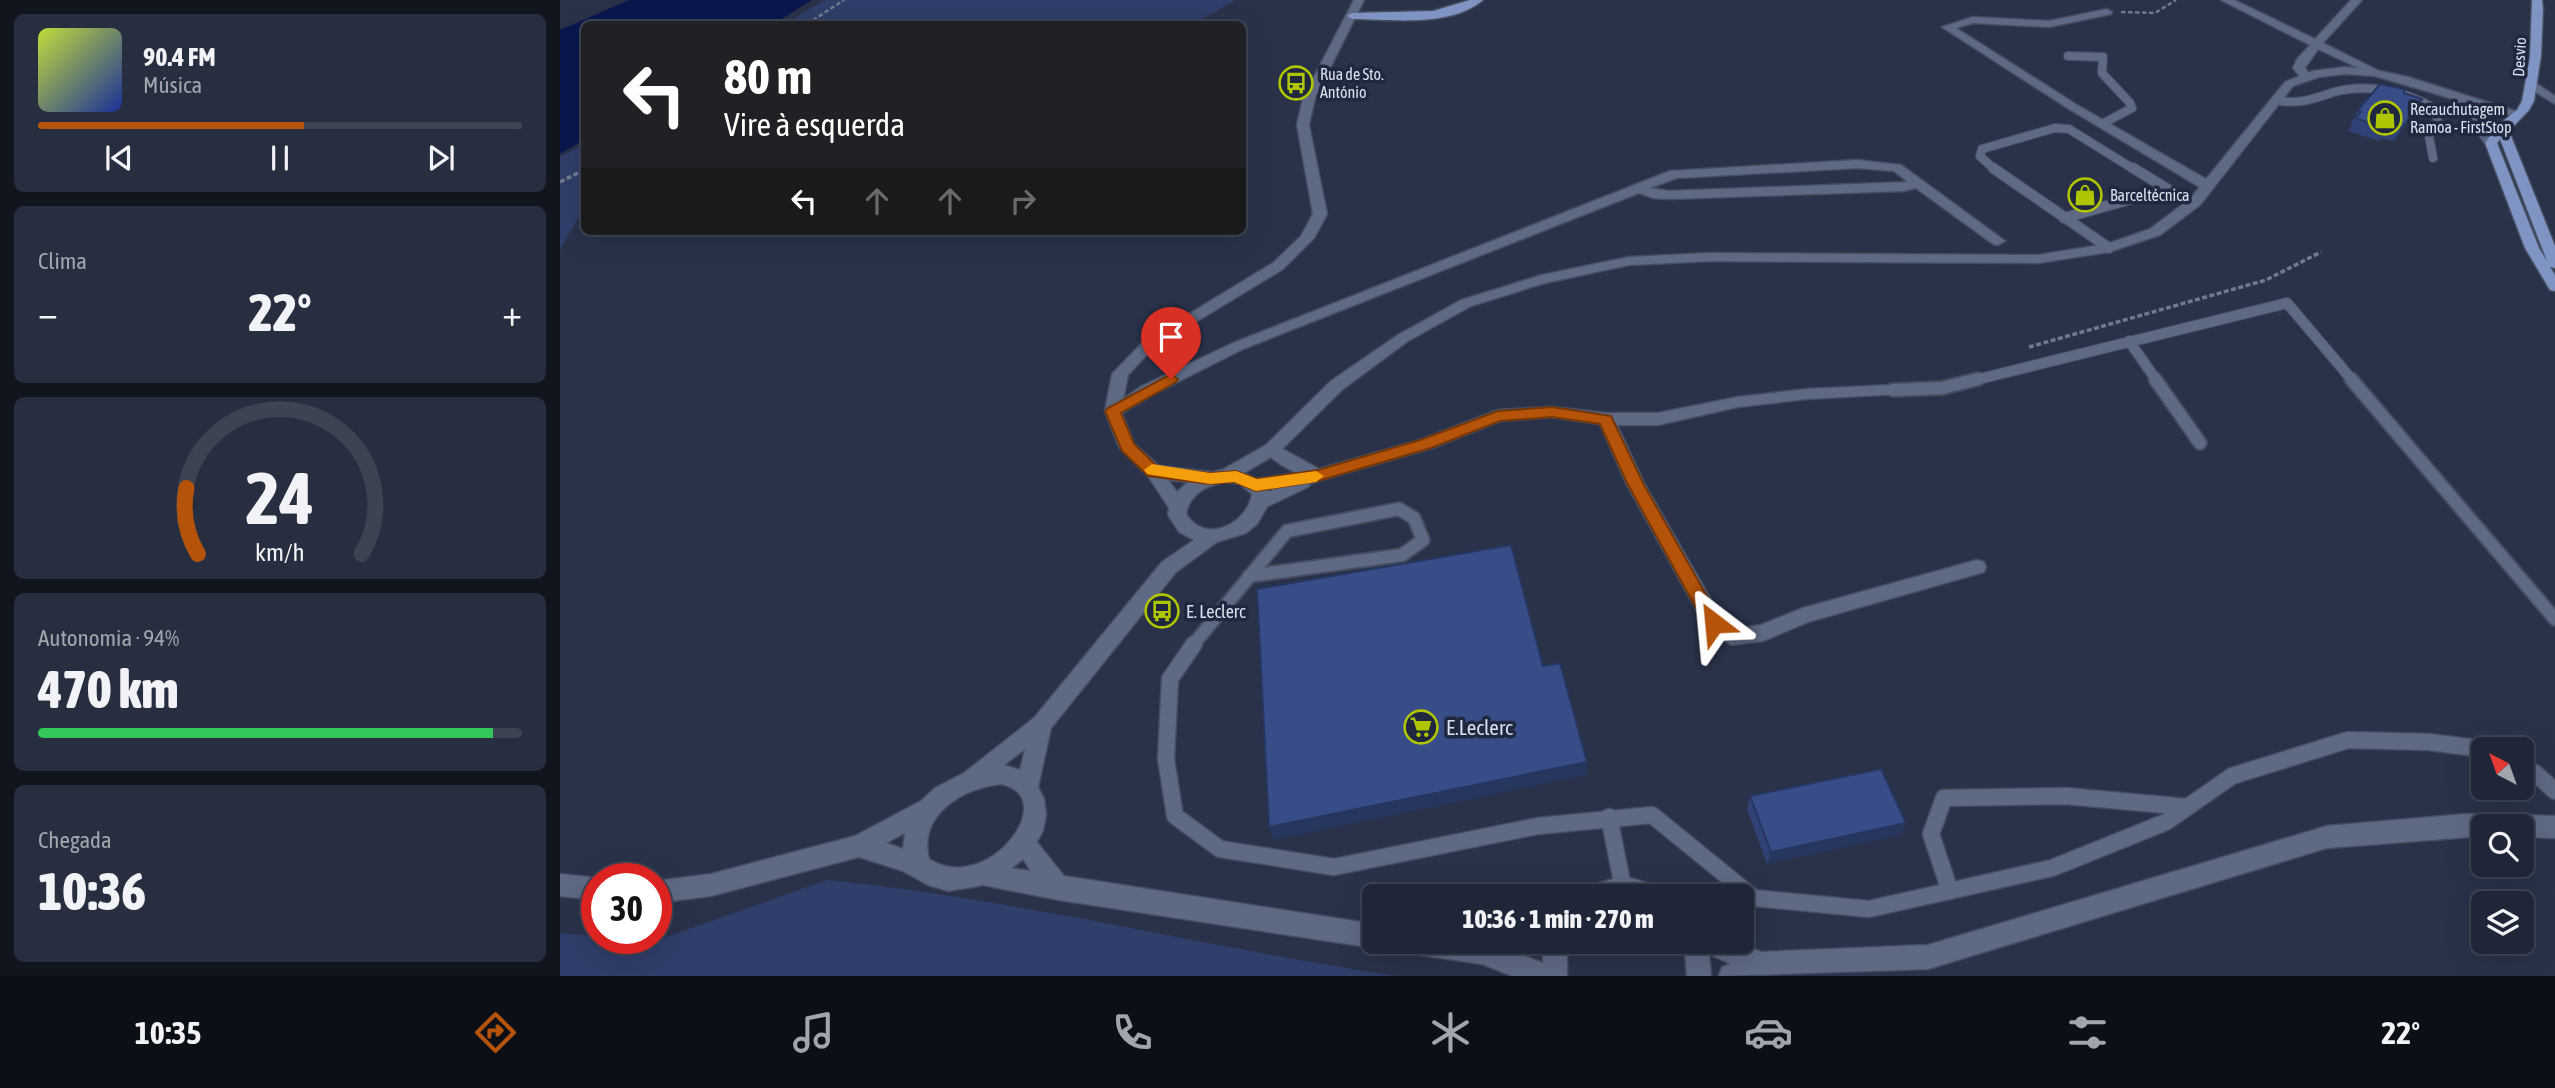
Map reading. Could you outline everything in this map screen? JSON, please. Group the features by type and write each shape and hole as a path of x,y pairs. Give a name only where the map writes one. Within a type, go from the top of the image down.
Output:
{"main road":[{"path":"1356,7 1419,8 1457,0"},
{"path":"1356,7 1420,15 1449,11 1478,0"},
{"name":"Desvio","path":"2491,143 2501,128 2526,107 2533,86 2537,0"},
{"path":"2501,128 2555,264"},
{"path":"2491,143 2532,248 2555,287"}],"street":[{"path":"2226,0 2377,73 2488,108 2519,114"},
{"path":"2305,76 2299,68 2301,61 2320,44 2357,0"},
{"path":"1178,507 1154,472 1127,447 1113,411 1121,374 1148,345 1278,266 1307,238 1320,214 1303,125 1309,98 1356,7"},
{"path":"2107,12 2049,24 1973,20 1947,27 2102,124 2208,186"},
{"path":"1893,390 1807,394 1738,402 1658,419 1606,419 1552,412 1498,416 1426,444 1318,476 1262,503 1251,522 1227,534 1213,536 1185,528 1178,515 1178,507 1189,490 1272,449 1337,385 1403,338 1466,303 1542,279 1629,261 1711,257 2038,259 2109,248 2155,232 2192,204 2289,84 2305,76 2377,73"},
{"path":"2533,86 2555,101"},
{"path":"2449,94 2465,104 2491,143"},
{"path":"1113,411 1148,390 1238,346 1675,174 1857,164 1897,168 1998,241"},
{"path":"1639,188 1653,194 1669,195 1904,187 1921,183"},
{"path":"1606,419 1635,483 1714,623 1731,637 1763,633 1803,615 1977,567"},
{"path":"1272,449 1285,460 1318,476"},
{"path":"1254,483 1272,449"},
{"path":"1154,472 1254,483 1318,476"},
{"path":"1254,483 1261,493 1262,503"},
{"path":"672,890 711,885 859,846 928,809 947,792 969,780 1041,724 1169,566 1185,528"},
{"path":"1169,566 1213,536"},
{"path":"1027,787 1041,724"},
{"path":"859,846 920,867 931,876 945,880 963,880 997,867 1023,844 1035,812 1033,799 1027,787 1016,779 1002,775 969,780"},
{"path":"920,867 914,854 914,839 928,809"},
{"path":"1731,976 1760,964 1928,957 2327,837 2471,825"},
{"path":"2534,826 2555,827"},
{"path":"1023,844 1059,889"},
{"path":"981,875 1362,934"},
{"path":"560,885 581,887"},
{"path":"1489,954 1544,976"},
{"path":"1553,954 1555,976"},
{"path":"1697,954 1699,976"},
{"path":"1738,954 1760,964"}],"lane":[{"path":"2068,56 2103,57 2102,74 2130,103 2132,108 2128,112 2102,124"},
{"path":"2276,100 2305,104 2344,90 2365,89 2403,94 2421,100 2434,108 2438,121 2428,131 2433,158"},
{"path":"2109,248 2003,177 1980,156 1982,149 2055,128 2069,129 2192,204"},
{"path":"2064,218 2166,189"},
{"path":"1893,390 1942,388 2287,303 2555,619"},
{"path":"2129,341 2200,443"},
{"path":"1249,576 1402,555 1423,540 1414,518 1399,509 1287,531 1206,626 1170,679 1166,759 1175,816 1220,849 1334,867 1538,825 1653,815 1754,898 1869,909 2052,868 2166,822 2232,776 2348,740 2429,742 2471,747"},
{"path":"2534,773 2555,791"},
{"path":"1950,891 1931,834 1944,798 2022,794 2149,801 2187,807"},
{"path":"1609,817 1622,884"}],"path":[{"path":"812,21 844,0"},
{"path":"2107,12 2155,13 2176,0"},
{"path":"560,182 581,172"},
{"path":"2022,349 2266,280 2320,253"}],"shaded area":[{"path":"629,0 812,0 779,21 581,21 581,142 560,154 560,30"},
{"path":"825,0 1236,0 1198,21 790,21"},
{"path":"581,146 581,214 560,249 560,157"},
{"path":"827,880 898,888 1041,911 1395,976 560,976 560,933 581,935 581,954 672,954 672,935"}],"building":[{"path":"2380,84 2404,89 2404,93 2422,99 2402,128 2388,125 2386,128 2355,118 2361,112 2358,110"},
{"name":"E.Leclerc","path":"1511,545 1543,666 1560,663 1587,762 1269,827 1257,589"},
{"path":"1881,769 1906,823 1771,852 1750,796"}],"slow traffic":[{"path":"1152,470 1210,478 1236,476 1256,485 1316,476"}],"place":[{"name":"Rua de Sto. António","path":"1296,83"},
{"name":"Recauchutagem Ramoa - FirstStop","path":"2385,118"},
{"name":"Barceltécnica","path":"2085,195"},
{"name":"E. Leclerc","path":"1162,611"},
{"name":"E.Leclerc","path":"1421,727"}],"route":[{"path":"1171,379 1113,411 1127,447 1154,472 1210,478 1236,476 1256,485 1318,476 1426,444 1498,416 1552,412 1606,419 1635,483 1714,623"}]}
